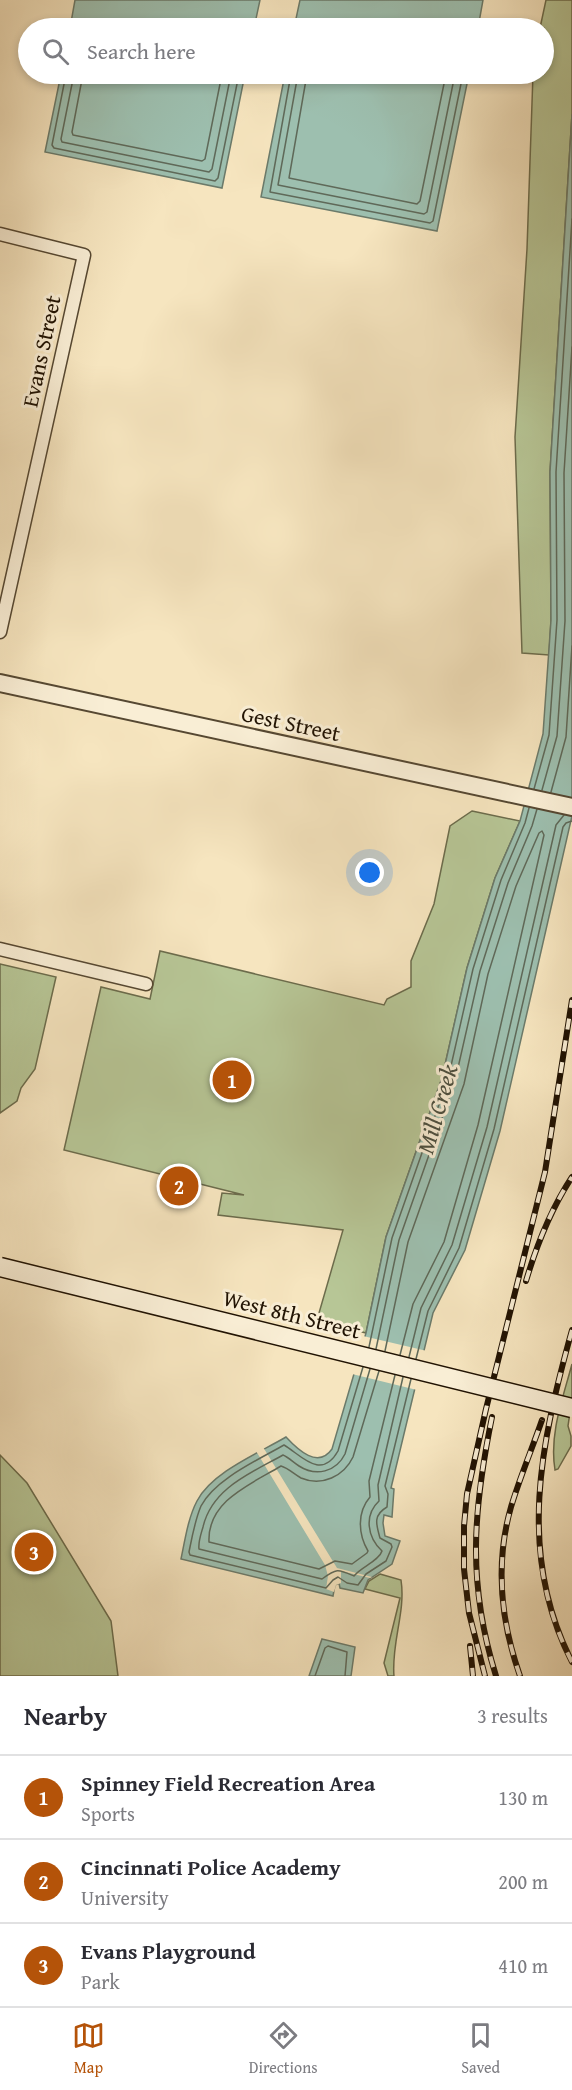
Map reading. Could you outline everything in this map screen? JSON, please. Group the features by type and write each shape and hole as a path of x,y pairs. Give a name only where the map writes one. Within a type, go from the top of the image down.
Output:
{"main road":[{"name":"West 8th Street","path":"0,1267 572,1408"}],"street":[{"name":"Evans Street","path":"0,234 84,255 0,632"},
{"name":"Gest Street","path":"0,683 572,807"},
{"path":"0,949 146,984"}],"green space":[{"path":"546,0 572,0 572,114 550,472 551,620 549,655 522,653 515,437 527,249 533,84 554,84 554,18 542,18"},
{"path":"472,811 520,821 495,878 467,968 442,1078 386,1237 366,1333 317,1320 343,1230 218,1215 222,1193 244,1195 64,1150 101,987 150,999 160,951 384,1005 387,999 411,987 411,961 434,904 450,826"},
{"path":"0,964 56,977 35,1069 21,1088 17,1101 0,1113"},
{"path":"572,1364 572,1399 568,1426 571,1446 558,1469 555,1470 555,1430"},
{"path":"0,1455 27,1483 111,1621 118,1676 0,1676"},
{"path":"380,1574 401,1580 402,1604 394,1676 388,1676 384,1663 400,1598 365,1589 369,1581"}],"water":[{"path":"75,0 260,0 256,18 72,18"},
{"path":"300,0 483,0 480,18 296,18"},
{"path":"59,84 243,84 222,188 45,152"},
{"path":"283,84 467,84 437,231 261,197"},
{"name":"Mill Creek","path":"572,114 572,816 500,1131 465,1250 433,1313 391,1488 394,1489 392,1517 384,1515 385,1536 400,1541 392,1564 368,1580 363,1593 340,1588 339,1583 335,1585 333,1596 181,1559 189,1522 197,1501 213,1481 225,1472 286,1437 302,1452 314,1457 326,1455 332,1449 366,1333 386,1237 442,1078 467,968 495,878 520,821 543,734 551,620 550,472"},
{"path":"322,1639 355,1647 351,1676 309,1676"}],"pier":[{"path":"363,1336 427,1351 417,1390 352,1374"},
{"path":"263,1447 337,1568 372,1577 341,1571 341,1583 336,1585 334,1592 326,1589 328,1576 325,1565 256,1451"}],"railway":[{"path":"485,1676 469,1613 464,1569 467,1494 545,1172 572,1000"},
{"path":"526,1281 545,1227 572,1177"},
{"path":"572,1330 551,1414 539,1497 539,1539 544,1580 555,1621 572,1662"},
{"path":"492,1417 477,1516 476,1547 480,1610 496,1676"},
{"path":"520,1676 508,1635 502,1592 503,1549 511,1507 542,1420"},
{"path":"470,1646 473,1676"}],"place":[{"name":"Spinney Field Recreation Area","path":"232,1080"},
{"name":"Cincinnati Police Academy","path":"179,1186"},
{"name":"Evans Playground","path":"34,1552"}]}
